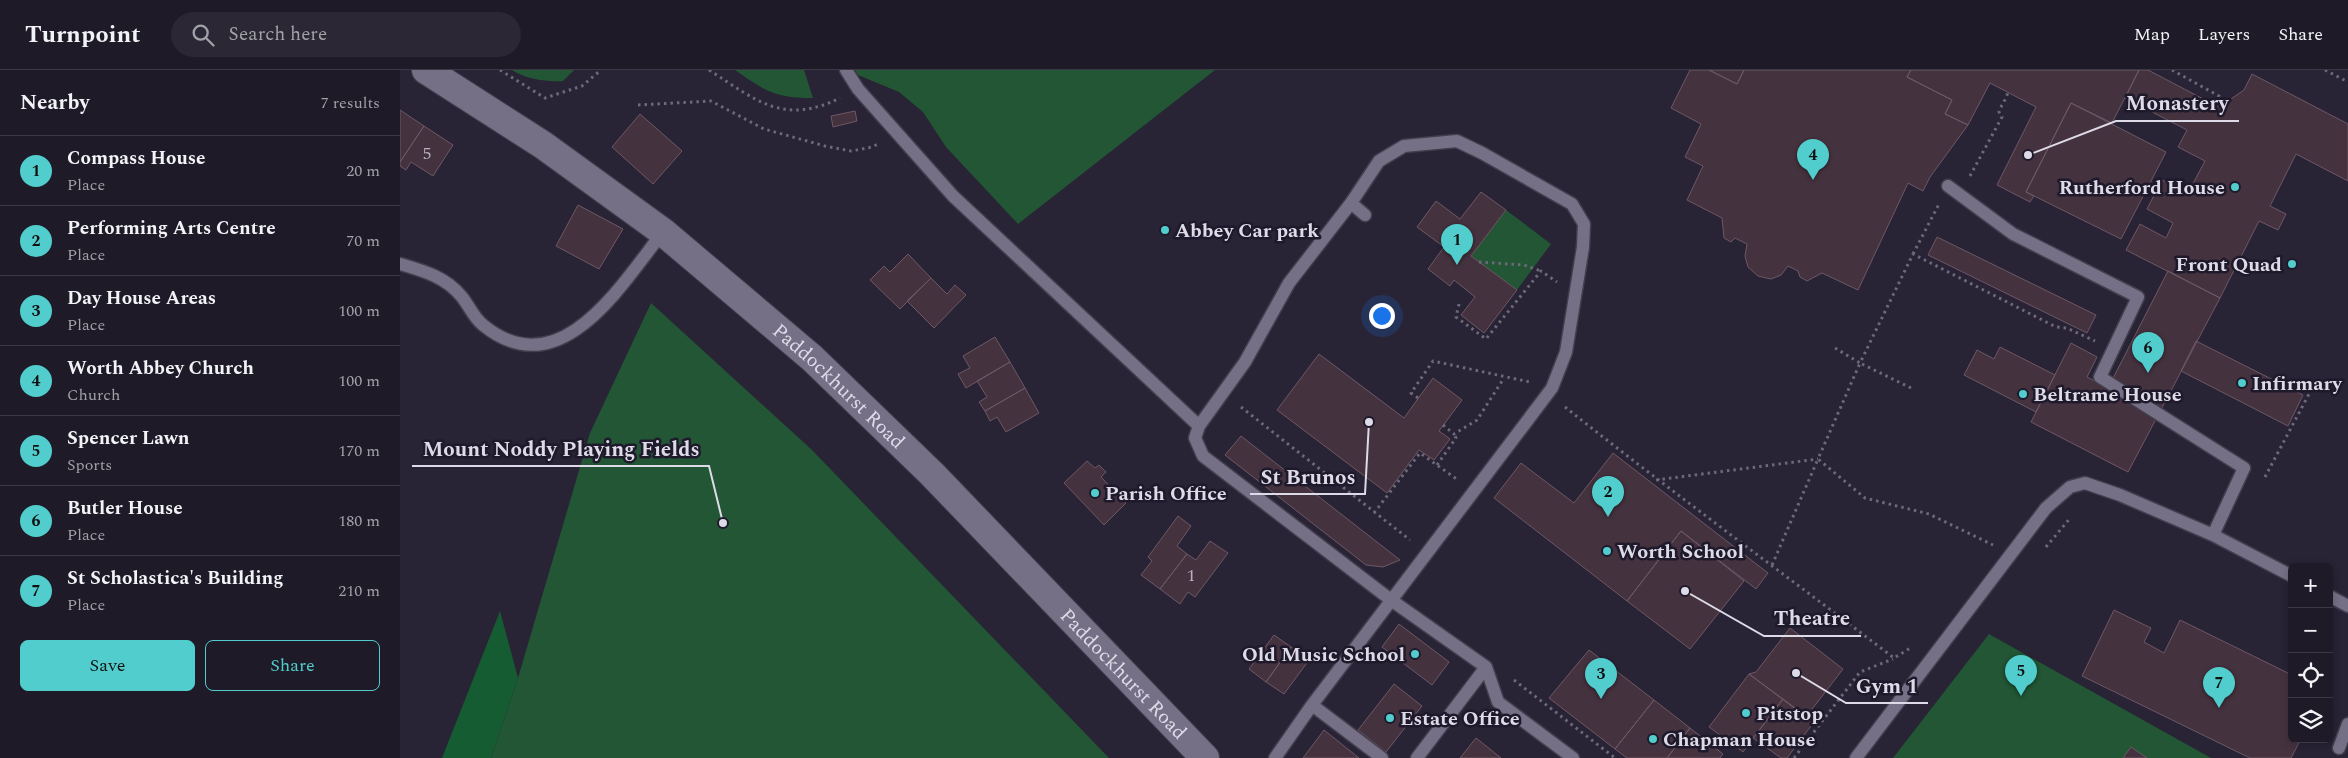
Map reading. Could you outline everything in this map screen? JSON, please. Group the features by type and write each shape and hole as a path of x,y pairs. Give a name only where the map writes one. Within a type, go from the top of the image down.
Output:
{"main road":[{"name":"Paddockhurst Road","path":"426,70 543,145 663,232 812,358 932,474 1205,758"}],"lane":[{"path":"846,70 858,89 896,134 953,196 1200,426"},
{"path":"1275,758 1312,705 1391,600 1550,392 1566,352 1576,295 1584,224 1572,204 1457,141 1404,146 1379,161 1351,203 1289,283 1245,362 1200,426 1195,438 1203,456 1391,600 1486,667 1498,702 1573,758"},
{"path":"1948,186 2013,234 2138,297 2100,377 2244,468 2213,535"},
{"path":"1351,203 1365,215"},
{"path":"400,264 424,270 448,283 464,299 480,323 492,332 506,340 521,344 537,344 567,335 592,319 663,232"},
{"path":"1856,758 2046,508 2070,487 2085,483 2120,495 2213,535 2288,574"},
{"path":"2333,598 2348,606"},
{"path":"1417,758 1486,667"},
{"path":"1312,705 1382,758"},
{"path":"2339,748 2348,724"}],"path":[{"path":"500,70 545,98 582,86 601,70"},
{"path":"709,70 758,101 786,111 825,106 858,89"},
{"path":"2172,70 2219,96 2222,105"},
{"path":"2325,70 2348,82"},
{"path":"1975,167 2002,117 1999,112 2000,107 2005,101 2008,92"},
{"path":"638,105 711,101 764,129 825,146 851,151 872,147 896,134"},
{"path":"1772,565 1860,363 1940,201"},
{"path":"1914,254 2056,327 2067,328 2084,335"},
{"path":"1479,262 1524,265 1541,272 1576,295"},
{"path":"1459,304 1456,317 1486,339 1541,272"},
{"path":"1835,348 1910,388"},
{"path":"1418,398 1411,393 1433,361 1504,378 1537,383 1656,480 1894,658"},
{"path":"1454,434 1477,420 1504,378"},
{"path":"2294,426 2310,394"},
{"path":"1244,402 1240,408 1413,542"},
{"path":"1437,465 1456,438 1454,434 1442,425"},
{"path":"1374,513 1420,453 1456,479"},
{"path":"1656,480 1818,459 1864,498 1929,514 1994,545 1988,553"},
{"path":"2010,554 2030,565 2072,516"},
{"path":"1794,758 1860,672 1894,658 1915,645"}],"green space":[{"path":"512,70 574,70 563,81 556,81 529,78"},
{"path":"735,70 804,70 813,98 789,97 771,92"},
{"path":"855,70 1215,70 1018,224 946,147 923,112 899,92 858,75"},
{"path":"1506,210 1551,244 1517,290 1471,256"},
{"path":"651,303 812,450 1109,758 491,758 518,678 590,433"},
{"path":"500,611 518,678 491,758 442,758"},
{"path":"1989,634 2211,758 1893,758"}],"building":[{"path":"1690,70 1709,70 1737,84 1744,70 1911,70 1907,77 1952,100 1945,114 1968,125 1930,177 1923,191 1908,183 1858,290 1822,273 1807,281 1800,277 1798,271 1788,266 1781,275 1771,279 1758,276 1748,267 1745,256 1747,244 1735,238 1731,242 1724,238 1722,218 1687,200 1703,166 1685,157 1701,124 1671,108"},
{"path":"1709,70 1744,70 1737,84"},
{"path":"1911,70 2139,70 2112,123 2071,103 2026,192 2034,196 2030,202 1997,185 2036,107 1990,83 1968,125 1945,114 1952,100 1907,77"},
{"name":"Rutherford House","path":"2139,70 2148,70 2209,102 2222,105 2244,90 2252,74 2348,124 2348,181 2296,154 2270,206 2286,214 2278,230 2259,221 2220,298 2126,250 2140,224 2166,238 2173,223 2147,209 2162,180 2188,193 2205,161 2178,147 2187,130 2125,98"},
{"path":"2071,103 2166,152 2121,239 2026,192"},
{"path":"400,110 424,126 400,162"},
{"path":"855,111 857,121 833,127 831,116"},
{"path":"640,114 682,151 653,184 612,147"},
{"path":"424,126 453,145 433,176 411,162 406,170 400,166 400,162"},
{"path":"1481,192 1506,210 1471,256 1517,290 1484,333 1461,315 1475,297 1454,280 1450,286 1428,269 1444,247 1417,227 1436,201 1460,219"},
{"path":"578,205 623,229 599,269 556,246"},
{"path":"1937,237 2096,315 2087,333 1928,255"},
{"path":"908,254 931,278 900,309 870,280 884,266 890,272"},
{"path":"2168,271 2220,298 2128,472 2031,422 2071,343 2097,357 2087,377 2108,388"},
{"path":"931,278 947,294 955,285 966,295 934,328 907,301"},
{"path":"995,337 1010,362 966,388 958,374 970,368 963,356"},
{"name":"Infirmary","path":"2196,341 2303,395 2288,426 2181,371"},
{"name":"Beltrame House","path":"2000,347 2055,375 2036,412 1964,375 1977,350 1994,359"},
{"path":"1319,354 1404,418 1433,378 1462,400 1439,431 1450,439 1434,460 1419,450 1387,493 1277,410"},
{"path":"1010,362 1025,388 985,411 979,402 987,397 977,381"},
{"path":"1025,388 1039,413 1006,432 997,417 990,421 985,411"},
{"path":"1241,436 1400,560 1383,567 1366,565 1225,455"},
{"path":"1613,453 1768,573 1756,589 1681,531 1627,601 1494,498 1521,463 1574,503"},
{"name":"Parish Office","path":"1087,461 1095,468 1099,465 1106,472 1101,477 1126,503 1104,525 1064,483"},
{"path":"1178,516 1191,526 1177,546 1187,554 1160,589 1141,575 1152,561 1148,557"},
{"path":"1681,531 1744,581 1690,649 1627,601"},
{"path":"1210,541 1228,553 1195,597 1188,592 1180,604 1160,589 1187,554 1196,560"},
{"path":"2114,610 2151,628 2144,642 2164,653 2180,620 2288,673 2288,743 2299,743 2291,758 2250,758 2082,676"},
{"name":"Old Music School","path":"1399,624 1449,662 1432,685 1382,647"},
{"path":"1790,628 1843,669 1806,717 1749,674 1756,672"},
{"path":"1274,635 1291,647 1266,682 1249,669"},
{"path":"1291,647 1309,660 1284,694 1266,682"},
{"path":"1589,650 1654,700 1615,749 1549,698"},
{"name":"Pitstop","path":"1749,674 1783,699 1743,752 1709,727"},
{"name":"Estate Office","path":"1394,684 1422,706 1386,752 1358,730"},
{"path":"1783,699 1814,722 1787,758 1781,758 1753,738"},
{"name":"Chapman House","path":"1654,700 1690,728 1667,758 1627,758 1615,749"},
{"path":"1690,728 1723,754 1720,758 1667,758"},
{"path":"1324,730 1359,758 1303,758"},
{"path":"1476,738 1501,758 1460,758"},
{"path":"2131,747 2147,758 2123,758"}],"place":[{"name":"Monastery","path":"2028,155"},
{"name":"Worth Abbey Church","path":"1813,180"},
{"name":"Rutherford House","path":"2235,187"},
{"name":"Abbey Car park","path":"1165,230"},
{"name":"Front Quad","path":"2292,264"},
{"name":"Compass House","path":"1457,265"},
{"name":"Butler House","path":"2148,373"},
{"name":"Infirmary","path":"2242,383"},
{"name":"Beltrame House","path":"2023,394"},
{"name":"St Brunos","path":"1369,422"},
{"name":"Parish Office","path":"1095,493"},
{"name":"Performing Arts Centre","path":"1608,517"},
{"name":"Mount Noddy Playing Fields","path":"723,523"},
{"name":"Worth School","path":"1607,551"},
{"name":"Theatre","path":"1685,591"},
{"name":"Old Music School","path":"1415,654"},
{"name":"Gym 1","path":"1796,673"},
{"name":"Spencer Lawn","path":"2021,696"},
{"name":"Day House Areas","path":"1601,699"},
{"name":"St Scholastica's Building","path":"2219,708"},
{"name":"Pitstop","path":"1746,713"},
{"name":"Estate Office","path":"1390,718"},
{"name":"Chapman House","path":"1653,739"}]}
